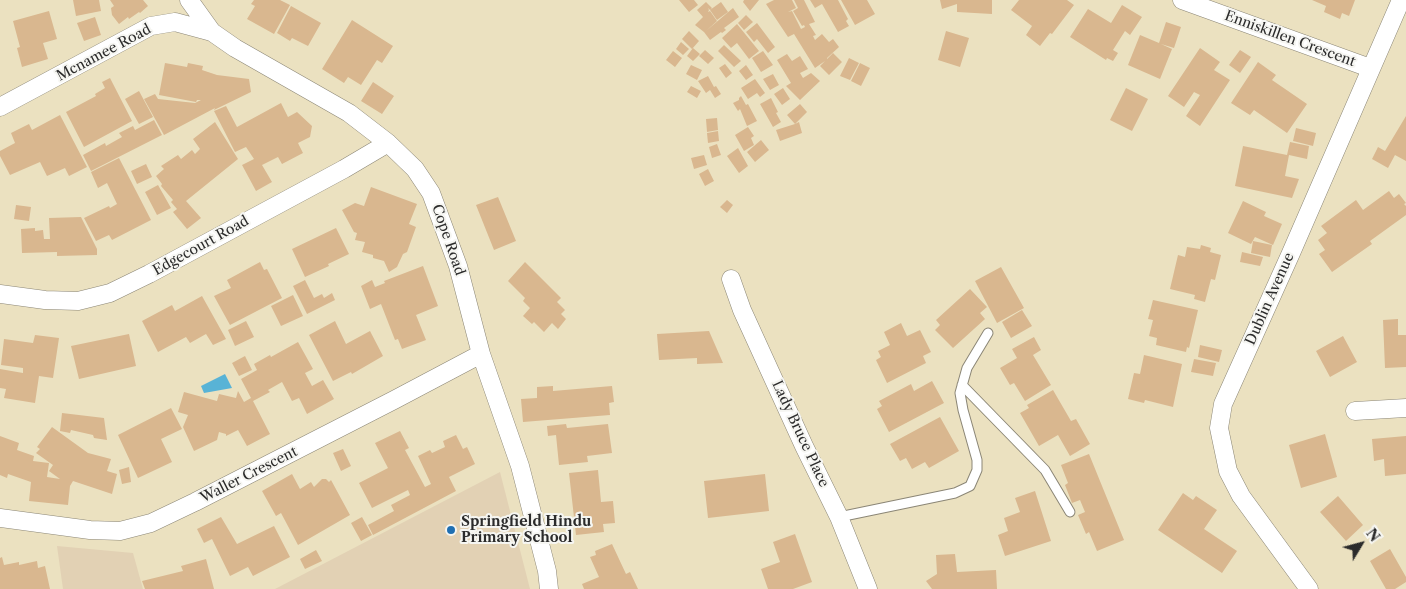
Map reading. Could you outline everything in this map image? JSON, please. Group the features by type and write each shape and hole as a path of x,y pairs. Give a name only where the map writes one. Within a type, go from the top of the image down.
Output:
{"street":[{"name":"Cope Road","path":"189,0 212,32 235,48 349,113 388,143 415,169 431,193 458,266 481,354 520,466 547,571 549,589"},
{"name":"Enniskillen Crescent","path":"1182,0 1370,68"},
{"name":"Dublin Avenue","path":"1309,589 1241,496 1228,471 1219,428 1223,404 1401,0"},
{"name":"Mcnamee Road","path":"0,106 152,26 175,22 212,32"},
{"name":"Edgecourt Road","path":"0,294 45,300 78,300 110,293 344,169 388,143"},
{"name":"Lady Bruce Place","path":"731,279 742,310 804,446 839,517 868,589"},
{"name":"Waller Crescent","path":"0,518 90,530 120,531 152,522 195,502 481,354"},
{"path":"1355,411 1406,408"}],"lane":[{"path":"839,517 955,493 970,486 977,470 977,460 960,399 967,368 988,333"},
{"path":"962,385 1045,470 1070,512"}],"shaded area":[{"name":"Springfield Hindu Primary School","path":"500,472 530,589 275,589"},
{"path":"57,546 133,553 143,589 63,589"}],"water":[{"path":"225,374 232,388 204,393 201,386"}],"building":[{"path":"73,0 99,0 101,11 76,16"},
{"path":"110,0 143,0 148,6 140,13 129,19 128,17 119,24 112,15 111,8 114,6"},
{"path":"254,0 280,0 290,5 274,34 247,19 255,6 251,4"},
{"path":"679,0 694,0 698,5 689,12"},
{"path":"744,0 759,0 750,11 743,2"},
{"path":"774,0 792,0 796,8 788,12 792,11 801,29 805,27 804,25 802,26 793,11 798,8 794,0 804,0 815,22 809,24 816,35 813,36 815,40 822,34 829,42 833,39 839,47 827,58 827,59 833,53 842,62 829,75 820,66 825,61 815,68 794,34 788,37 766,4"},
{"path":"810,0 838,0 848,19 846,21 849,26 838,32 822,4 815,8"},
{"path":"841,0 867,0 875,14 855,25"},
{"path":"940,0 992,0 992,14 957,12 957,4 942,9"},
{"path":"1019,0 1067,0 1074,5 1052,34 1050,33 1040,46 1026,35 1032,26 1011,10"},
{"path":"1312,0 1355,0 1349,16 1342,13 1340,19 1324,12 1326,6"},
{"path":"706,2 712,8 710,10 708,8 708,12 710,11 717,21 706,31 733,8 739,17 724,28 726,30 710,40 695,25 703,17 697,10"},
{"path":"721,2 728,12 717,20 710,10"},
{"path":"1122,5 1142,17 1130,35 1125,31 1113,50 1118,53 1113,61 1107,58 1106,60 1070,37 1088,9 1111,23"},
{"path":"291,6 321,23 308,46 292,38 290,41 277,33"},
{"path":"49,11 57,39 43,43 48,59 22,67 17,48 20,47 13,21"},
{"path":"746,15 753,22 744,30 738,23"},
{"path":"95,17 101,35 84,41 77,23"},
{"path":"352,20 393,46 382,63 377,60 361,85 348,77 344,83 322,69"},
{"path":"1166,22 1181,27 1174,48 1161,44 1172,49 1160,79 1128,65 1140,35 1159,43"},
{"path":"757,23 775,47 768,53 757,39 754,42 746,32"},
{"path":"737,24 759,51 749,59 737,43 731,48 722,38"},
{"path":"689,31 699,41 692,49 682,39"},
{"path":"946,31 969,38 960,67 938,60"},
{"path":"681,42 689,49 683,55 676,49"},
{"path":"724,45 741,61 734,67 718,51"},
{"path":"693,48 700,54 693,61 687,56"},
{"path":"1200,48 1220,62 1214,70 1230,80 1200,126 1186,116 1200,95 1194,92 1184,107 1168,96"},
{"path":"705,50 714,58 708,64 699,56"},
{"path":"1240,50 1251,57 1240,73 1229,65"},
{"path":"673,51 682,58 675,67 666,60"},
{"path":"763,51 773,65 761,72 752,58"},
{"path":"787,54 792,61 800,56 808,69 800,73 803,78 811,73 820,81 800,100 786,86 791,83 777,60"},
{"path":"849,58 859,63 850,80 840,76"},
{"path":"1258,62 1276,75 1272,80 1307,104 1287,133 1254,110 1250,115 1231,103"},
{"path":"165,63 187,67 188,63 203,66 202,70 217,75 249,79 251,92 214,110 215,108 164,135 144,99 155,94 158,99 195,103 201,100 196,102 159,95"},
{"path":"860,63 870,68 861,86 851,81"},
{"path":"725,64 732,73 726,78 719,68"},
{"path":"691,65 702,70 697,80 686,74"},
{"path":"746,65 753,75 746,80 739,71"},
{"path":"773,74 779,85 770,90 763,79"},
{"path":"708,76 714,87 716,86 721,94 715,98 710,90 706,93 698,81"},
{"path":"110,78 132,121 84,147 66,112 96,96 95,94 105,88 102,82"},
{"path":"755,79 765,93 760,97 757,93 748,99 741,88"},
{"path":"373,82 394,96 382,114 361,101"},
{"path":"691,86 701,91 697,98 687,92"},
{"path":"783,88 790,99 782,105 774,94"},
{"path":"1126,88 1148,99 1132,131 1110,120"},
{"path":"139,91 153,117 139,124 125,99"},
{"path":"741,96 746,105 748,104 757,121 747,126 740,109 738,111 733,103 739,100"},
{"path":"771,98 781,122 773,127 760,104"},
{"path":"281,103 288,117 297,112 312,126 310,137 298,143 303,153 282,164 278,157 262,165 272,182 256,191 242,165 254,159 246,147 235,152 214,111 226,106 237,127"},
{"path":"800,104 807,112 795,124 787,115"},
{"path":"60,115 87,167 69,176 65,168 47,176 40,162 10,175 0,156 0,151 15,143 11,133 29,124 32,130"},
{"path":"1406,116 1406,161 1395,155 1388,168 1372,159 1378,147 1385,151"},
{"path":"717,118 718,130 707,132 706,119"},
{"path":"154,120 162,135 91,171 83,155 105,143 106,146 122,137 119,133 133,126 135,130"},
{"path":"215,122 238,159 186,201 201,218 187,229 173,212 177,209 171,202 173,200 161,186 162,184 156,176 164,169 161,166 178,155 181,159 192,150 195,154 200,149 193,139"},
{"path":"799,122 802,133 780,141 776,130"},
{"path":"748,127 754,136 751,138 754,145 744,151 735,135"},
{"path":"1296,128 1316,133 1313,146 1293,141"},
{"path":"718,131 719,141 708,143 707,133"},
{"path":"761,140 769,150 755,162 747,152"},
{"path":"1290,142 1309,146 1307,159 1289,155 1285,176 1299,179 1292,198 1235,186 1243,146 1287,155"},
{"path":"717,144 721,155 712,158 709,147"},
{"path":"738,148 748,166 739,173 727,156"},
{"path":"704,155 707,165 694,169 691,158"},
{"path":"119,158 151,220 112,240 109,235 96,241 84,218 117,204 107,183 98,188 91,172"},
{"path":"146,164 152,177 137,184 131,171"},
{"path":"708,169 714,181 705,186 699,174"},
{"path":"158,185 171,208 157,215 145,192"},
{"path":"371,187 417,204 409,224 416,227 407,252 403,254 397,267 389,272 384,261 362,252 365,242 355,240 357,233 354,232 342,210 355,203 364,206"},
{"path":"1389,191 1394,198 1399,194 1406,203 1404,204 1406,206 1406,215 1370,241 1372,244 1332,272 1319,254 1325,250 1318,240 1327,233 1321,226 1356,200 1363,210"},
{"path":"498,197 516,241 494,250 476,205"},
{"path":"727,200 733,205 727,213 720,207"},
{"path":"1243,201 1266,212 1264,216 1282,224 1273,245 1255,237 1251,244 1228,233"},
{"path":"16,205 31,207 29,221 14,219"},
{"path":"81,217 97,249 97,255 57,256 57,252 22,253 21,229 35,228 35,231 43,230 44,239 50,239 49,218"},
{"path":"336,228 349,254 305,277 292,249"},
{"path":"1253,241 1272,245 1270,257 1251,253"},
{"path":"1201,245 1211,248 1210,252 1221,255 1215,280 1211,279 1205,302 1194,299 1195,295 1170,289 1178,255 1185,257 1187,247 1200,249"},
{"path":"1242,252 1263,257 1260,266 1240,262"},
{"path":"260,262 264,270 267,269 282,298 230,325 214,296 231,288 227,280"},
{"path":"525,262 561,298 557,302 565,310 561,314 566,319 558,329 552,323 544,332 534,322 532,324 523,316 530,308 523,301 525,298 508,281"},
{"path":"423,266 438,306 416,315 426,340 402,349 398,339 395,340 381,304 370,309 361,286 372,280 375,287 385,283 384,281"},
{"path":"1001,267 1024,308 997,323 975,281"},
{"path":"305,280 314,298 322,294 324,298 332,293 335,300 307,314 293,286"},
{"path":"970,289 987,307 980,313 985,319 953,348 935,330 940,325 936,320"},
{"path":"293,295 303,316 281,326 271,306"},
{"path":"202,296 226,339 213,345 206,334 190,343 186,337 158,352 142,321 172,305 175,311"},
{"path":"1153,300 1198,310 1189,348 1187,347 1186,352 1156,345 1157,338 1149,336 1153,320 1148,319"},
{"path":"1022,310 1032,326 1011,338 1002,322"},
{"path":"1398,319 1398,335 1406,335 1406,367 1385,368 1383,320"},
{"path":"246,321 254,337 235,346 228,330"},
{"path":"335,321 346,344 370,331 383,356 352,374 351,372 333,381 309,335"},
{"path":"901,323 907,336 920,330 931,352 923,356 926,363 887,383 876,360 881,357 878,351 890,345 884,332"},
{"path":"709,331 723,363 697,364 697,358 659,360 657,334"},
{"path":"129,334 136,366 79,379 71,346"},
{"path":"35,335 59,338 53,378 39,376 35,403 4,398 6,389 0,388 0,369 23,373 23,368 1,365 4,339 33,343"},
{"path":"1343,336 1357,362 1330,377 1316,351"},
{"path":"1034,337 1041,350 1033,355 1051,385 1025,401 1014,383 1010,385 1000,368 1017,358 1012,349"},
{"path":"298,342 313,369 305,373 312,386 323,380 334,399 307,414 299,398 292,401 282,382 268,390 270,392 253,401 270,434 247,446 238,430 226,436 226,434 219,432 217,440 194,451 183,427 188,415 178,412 184,392 217,401 219,394 236,398 238,391 244,402 251,398 241,379 257,370 254,364"},
{"path":"1200,345 1222,350 1219,362 1198,357"},
{"path":"1144,355 1182,364 1173,407 1145,400 1144,403 1128,399 1134,373 1140,374"},
{"path":"245,356 252,370 239,376 232,363"},
{"path":"1194,359 1216,363 1213,376 1191,372"},
{"path":"932,381 944,403 889,432 877,409 882,406 879,401 911,384 914,391"},
{"path":"553,386 553,391 612,386 614,402 609,403 610,415 523,422 521,399 537,398 537,387"},
{"path":"1053,390 1071,421 1076,419 1090,444 1070,456 1058,435 1039,446 1020,413 1029,408 1027,405"},
{"path":"171,408 182,429 161,439 172,462 138,478 118,435"},
{"path":"62,413 104,418 107,440 94,438 93,435 71,430 70,433 60,431"},
{"path":"940,417 959,451 929,468 925,462 912,469 906,458 900,461 890,444"},
{"path":"566,424 567,428 608,424 612,453 587,456 588,462 559,465 556,435 548,436 547,426"},
{"path":"52,427 88,453 111,459 107,471 117,474 112,494 73,481 70,486 68,505 29,501 31,482 8,474 7,478 0,475 0,436 19,443 17,450 34,456 33,461 49,463 47,477 60,479 49,471 53,465 36,453 40,449 37,447"},
{"path":"400,431 409,448 405,450 425,487 431,484 418,456 430,450 432,453 445,447 443,441 456,435 463,449 467,447 475,464 449,477 456,491 373,535 368,525 394,511 391,505 410,495 408,490 372,508 359,483 388,468 375,443"},
{"path":"1325,434 1337,477 1301,488 1289,445"},
{"path":"1406,436 1406,474 1385,476 1384,459 1374,461 1372,439"},
{"path":"343,449 351,466 341,471 333,453"},
{"path":"1089,454 1124,540 1097,551 1089,532 1086,534 1078,515 1085,512 1080,500 1072,503 1065,485 1068,483 1061,465"},
{"path":"129,467 131,482 122,484 119,470"},
{"path":"598,470 601,502 613,501 615,523 603,524 604,532 576,535 569,473"},
{"path":"292,474 300,489 311,482 314,487 322,479 326,479 329,482 331,480 350,515 298,545 281,513 276,516 262,491"},
{"path":"765,474 769,511 708,518 704,481"},
{"path":"1035,491 1051,541 1005,556 998,535 1008,531 1004,518 1020,512 1015,498"},
{"path":"1183,493 1193,500 1196,496 1217,510 1204,529 1237,551 1222,573 1158,530"},
{"path":"1338,496 1363,525 1346,541 1320,512"},
{"path":"221,517 237,544 274,526 290,557 253,576 248,567 230,576 212,539 204,543 197,529"},
{"path":"362,517 372,535 361,541 351,523"},
{"path":"795,534 812,582 793,589 768,589 761,569 780,562 773,542"},
{"path":"612,544 626,574 630,572 638,589 584,589 582,584 599,577 590,557 596,555 595,551"},
{"path":"1390,549 1406,577 1406,582 1395,589 1386,589 1370,561"},
{"path":"316,550 322,561 305,569 300,559"},
{"path":"955,554 957,572 996,570 997,589 932,589 926,581 937,574 936,555"},
{"path":"2,557 4,565 19,562 19,565 37,561 38,568 45,566 50,589 0,589 0,558"},
{"path":"206,559 214,589 145,589 142,581 183,571 181,566"}],"place":[{"name":"Springfield Hindu Primary School","path":"451,530"}]}
